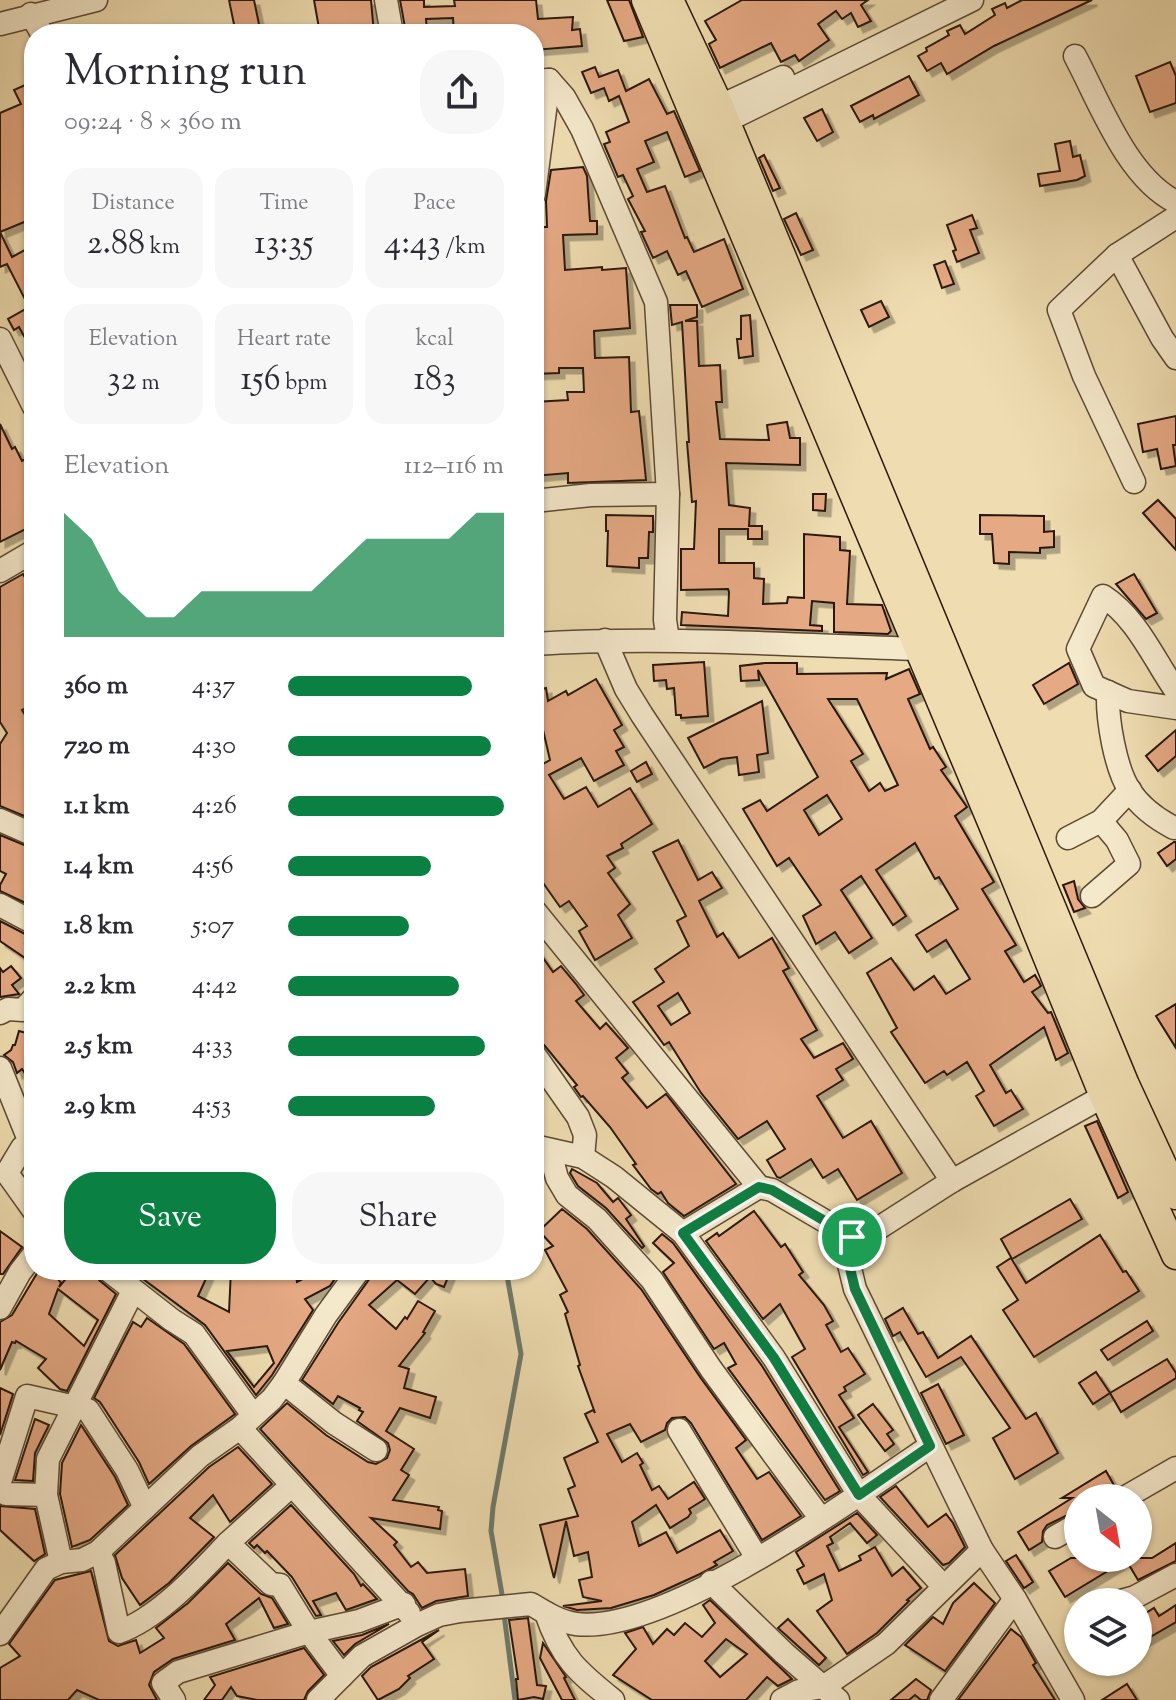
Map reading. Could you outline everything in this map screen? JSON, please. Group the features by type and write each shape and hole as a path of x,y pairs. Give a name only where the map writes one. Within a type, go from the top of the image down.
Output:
{"main road":[{"path":"646,0 710,120 1119,1070 1176,1195"},
{"path":"669,0 710,120 918,649 1104,1096 1176,1255"}],"street":[{"path":"0,24 37,24 96,0"},
{"path":"386,0 390,24"},
{"path":"710,120 947,0"},
{"path":"710,120 972,0"},
{"path":"1075,56 1125,151 1152,188 1176,202"},
{"path":"544,82 564,97 582,129 656,302 668,494 665,620 668,640"},
{"path":"1134,482 1084,376 1059,310 1117,255 1176,217"},
{"path":"1117,255 1176,358"},
{"path":"3,351 24,389"},
{"path":"544,500 591,495 668,494"},
{"path":"0,571 24,557"},
{"path":"1176,691 1134,623 1121,607 1103,596 1078,649 1094,686 1128,701 1176,708"},
{"path":"605,640 626,689 642,715 952,1181"},
{"path":"544,643 668,640 918,649"},
{"path":"1108,692 1107,713 1130,790 1153,816 1174,828"},
{"path":"1068,838 1101,821 1130,790"},
{"path":"0,820 24,831"},
{"path":"1092,896 1129,864 1117,840 1101,821"},
{"path":"0,905 24,918"},
{"path":"544,922 759,1187 772,1190 852,1237 874,1231 952,1181 1104,1096"},
{"path":"0,1013 8,1009 24,1009"},
{"path":"0,1068 22,1148 7,1173 24,1197"},
{"path":"544,1068 578,1117 585,1135 583,1157"},
{"path":"544,1148 583,1157 614,1177 683,1233 774,1358 859,1495 944,1587"},
{"path":"544,1155 553,1163 567,1195 597,1219 652,1280 711,1369 821,1519"},
{"path":"683,1233 759,1187"},
{"path":"852,1237 847,1256 855,1289 982,1550 1015,1599 1073,1700"},
{"path":"0,1308 6,1282 24,1264"},
{"path":"120,1280 194,1334 247,1421 292,1485 404,1604 417,1625"},
{"path":"0,1634 46,1569 61,1562 82,1560 98,1552 200,1456 247,1421 284,1383 349,1280"},
{"path":"61,1562 46,1495 48,1459 133,1291"},
{"path":"284,1383 334,1423 376,1450"},
{"path":"0,1482 27,1396 88,1410 127,1470 145,1508"},
{"path":"679,1430 757,1558"},
{"path":"318,1700 362,1656 439,1615 531,1604 575,1624 624,1619 674,1602 757,1558 821,1519 930,1446"},
{"path":"1148,1484 1176,1468"},
{"path":"98,1552 104,1563 119,1632 188,1584 292,1485"},
{"path":"0,1489 6,1494 46,1495"},
{"path":"1055,1537 1064,1532"},
{"path":"228,1543 271,1584 280,1585 309,1632 342,1676"},
{"path":"782,1700 799,1691 830,1694 982,1550"},
{"path":"1152,1588 1176,1575"},
{"path":"711,1582 830,1694"},
{"path":"941,1700 1015,1599"},
{"path":"174,1700 163,1683 178,1672 309,1632 359,1621 404,1604"},
{"path":"546,1613 567,1657 602,1697"}],"building":[{"path":"229,0 254,0 259,24 234,24"},
{"path":"314,0 371,0 373,24 318,24"},
{"path":"400,0 424,0 424,7 455,6 454,0 536,0 538,19 573,17 572,30 580,29 582,46 544,49 544,24 453,24 453,18 426,19 426,24 404,24"},
{"path":"607,0 629,0 643,37 624,41"},
{"path":"742,0 868,0 861,5 871,21 858,27 851,13 842,19 836,11 818,24 829,40 799,61 795,55 781,62 771,43 720,68 709,44 716,40 705,21"},
{"path":"1022,0 1092,0 994,46 947,74 941,63 927,71 918,56 949,35 947,31 960,25 965,34 995,15 992,9 1005,3 1007,8"},
{"path":"1170,62 1176,76 1176,103 1150,112 1136,76"},
{"path":"595,67 599,77 618,70 626,91 649,79 667,114 674,111 700,171 685,177 667,132 645,141 654,162 637,169 647,192 665,186 685,238 694,252 724,239 743,289 702,307 686,271 678,275 667,251 653,258 641,232 645,231 628,199 633,196 623,175 618,177 604,144 610,142 606,132 629,122 619,96 609,101 604,88 591,93 582,72"},
{"path":"909,76 919,95 874,119 873,115 860,122 851,106"},
{"path":"24,86 24,222 0,232 0,113 21,104 14,90"},
{"path":"822,109 833,132 817,141 804,118"},
{"path":"1070,141 1073,157 1080,155 1085,176 1040,186 1038,174 1060,171 1055,144"},
{"path":"764,155 780,188 773,191 759,158"},
{"path":"583,167 587,176 590,221 597,221 597,234 563,235 565,270 626,268 630,328 594,331 595,358 629,357 631,412 639,411 646,480 568,483 568,473 544,475 544,401 568,400 567,392 584,392 583,368 559,368 559,373 544,374 544,227 547,227 546,201 551,170"},
{"path":"796,213 813,250 801,255 784,219"},
{"path":"972,215 977,228 970,230 979,253 957,262 947,225"},
{"path":"0,232 12,257 24,250 24,297 7,264 0,267"},
{"path":"945,261 954,284 942,288 934,265"},
{"path":"881,301 889,317 869,327 861,310"},
{"path":"670,305 697,305 697,317 685,321 697,321 699,366 720,365 722,402 716,402 720,439 769,440 767,425 787,422 790,438 800,438 800,465 726,463 729,505 750,508 749,526 762,526 762,539 748,539 748,529 719,529 719,563 754,563 754,578 764,579 763,604 787,603 788,597 804,598 804,534 840,537 840,550 850,551 847,604 882,605 891,631 888,634 834,632 834,603 812,601 810,625 822,626 822,631 681,625 682,612 728,616 729,592 728,589 681,590 681,549 694,549 696,501 692,502 687,442 682,322 672,325"},
{"path":"24,310 24,336 19,327 14,330 8,319"},
{"path":"750,315 753,356 739,358 737,339 741,339 741,316"},
{"path":"1176,416 1176,445 1173,445 1176,466 1161,469 1157,449 1143,452 1138,424"},
{"path":"0,424 12,449 15,447 24,460 24,530 0,542"},
{"path":"813,494 826,494 825,511 813,510"},
{"path":"1158,500 1176,519 1176,550 1143,513"},
{"path":"606,515 653,516 648,558 639,558 639,568 607,566"},
{"path":"980,515 1044,516 1044,532 1054,531 1054,547 1040,548 1040,553 1009,552 1009,564 994,563 992,534 980,534"},
{"path":"1134,574 1157,613 1146,619 1116,584"},
{"path":"24,576 24,816 0,806 0,744 7,733 0,722 0,587"},
{"path":"704,662 708,716 681,718 681,715 676,715 674,688 667,689 666,680 654,681 653,665"},
{"path":"797,663 797,674 887,673 886,679 909,669 920,694 908,699 930,749 933,747 946,767 941,770 967,807 955,816 994,882 982,889 1016,945 1005,951 1024,982 1035,975 1041,986 1032,992 1048,1013 1051,1012 1068,1053 1056,1060 1044,1027 990,1065 1006,1093 1011,1090 1023,1109 994,1126 976,1096 984,1091 967,1062 947,1075 944,1071 925,1083 891,1032 897,1028 867,973 891,958 914,990 934,976 946,994 970,979 946,940 927,952 916,935 958,909 939,877 935,879 915,843 876,870 906,916 893,925 861,876 841,890 872,938 849,953 835,932 816,944 803,916 821,905 789,858 777,866 743,809 760,800 767,811 818,777 758,670 759,680 741,681 740,666","holes":["828,699 857,699 898,785 885,791 880,783 869,791 851,761 863,754","827,795 842,819 819,835 804,810"]},
{"path":"1069,663 1078,684 1044,704 1033,685"},
{"path":"596,679 622,725 614,730 624,747 616,751 624,765 594,781 581,758 549,775 564,799 586,787 598,807 630,788 652,824 621,844 623,848 607,856 615,868 608,873 630,904 618,915 632,938 595,960 579,931 587,926 569,901 560,907 544,884 544,763 550,760 544,734 544,688 548,701 566,691 568,695"},
{"path":"762,701 768,753 757,755 759,772 739,775 737,757 721,759 704,768 688,738"},
{"path":"1176,730 1176,756 1158,771 1146,756"},
{"path":"646,762 652,774 637,782 631,771"},
{"path":"0,835 24,845 24,902 0,891 6,874 0,871"},
{"path":"678,840 698,880 712,872 722,888 699,901 717,937 723,933 739,958 772,938 789,968 783,971 817,1030 801,1039 814,1058 843,1043 853,1059 836,1069 843,1080 817,1096 843,1138 871,1121 902,1173 857,1200 838,1169 823,1178 811,1159 777,1177 767,1160 785,1149 767,1121 738,1139 701,1093 669,1042 664,1045 633,1002 664,982 655,969 689,946 677,921 686,916 653,852","holes":["678,993 690,1013 671,1025 658,1006"]},
{"path":"1174,842 1176,859 1167,866 1158,853"},
{"path":"1074,881 1078,899 1085,908 1074,912 1063,885"},
{"path":"0,921 24,933 24,957 0,941"},
{"path":"544,959 553,972 561,966 584,995 576,1001 600,1029 606,1023 628,1048 616,1058 628,1073 622,1078 647,1108 666,1094 736,1184 684,1216 668,1203 661,1192 658,1194 651,1189 610,1127 581,1097 574,1087 577,1085 545,1046"},
{"path":"11,966 21,978 12,985 19,994 0,997 0,968 3,972"},
{"path":"1176,1004 1176,1048 1156,1016"},
{"path":"19,1031 24,1032 24,1072 22,1069 17,1073 13,1062 4,1055 15,1045"},
{"path":"1097,1121 1128,1192 1118,1198 1085,1126"},
{"path":"572,1169 597,1183 613,1202 618,1198 631,1215 626,1219 644,1246 642,1248 606,1208 578,1186 570,1173"},
{"path":"1070,1199 1082,1219 1012,1259 1001,1239"},
{"path":"562,1209 587,1229 641,1289 746,1440 736,1448 757,1479 769,1472 801,1516 762,1540 685,1417 672,1418 665,1430 641,1442 630,1424 607,1434 622,1462 637,1453 652,1490 659,1486 668,1499 694,1482 705,1499 689,1509 691,1513 688,1517 670,1528 656,1505 632,1522 639,1546 666,1532 677,1553 720,1530 733,1551 700,1574 654,1595 611,1608 577,1610 563,1606 602,1601 583,1597 579,1580 592,1577 588,1552 574,1556 566,1521 554,1578 540,1525 578,1516 568,1489 575,1486 564,1458 598,1442 585,1414 593,1410 595,1413 578,1366 565,1314 568,1312 560,1295 567,1291 545,1250 553,1246 544,1236 544,1226"},
{"path":"754,1211 781,1247 785,1244 803,1272 799,1275 824,1305 833,1321 826,1325 841,1352 848,1348 865,1374 844,1387 846,1391 839,1395 854,1418 839,1427 868,1472 863,1475 792,1357 805,1349 780,1304 763,1319 706,1241 717,1233 719,1236"},
{"path":"0,1231 22,1247 3,1274 0,1274"},
{"path":"662,1234 673,1243 762,1366 840,1491 825,1500 728,1368 736,1364 724,1343 714,1349 663,1272 674,1263 653,1243"},
{"path":"1100,1235 1139,1291 1034,1357 1003,1310 1018,1300 997,1267 1011,1258 1026,1283"},
{"path":"33,1280 59,1280 59,1287 65,1280 99,1280 116,1294 67,1391 60,1389 38,1368 46,1359 16,1341 12,1342 0,1370 0,1322 12,1315","holes":["58,1289 98,1320 84,1346 49,1314"]},
{"path":"144,1280 205,1280 198,1296 229,1312 231,1280 334,1280 330,1286 305,1299 313,1310 256,1395 205,1325","holes":["267,1346 274,1363 254,1387 227,1351"]},
{"path":"369,1280 397,1280 369,1305 396,1329 405,1317 407,1319 418,1301 435,1311 425,1333 399,1366 409,1369 404,1388 436,1397 430,1418 400,1408 386,1431 414,1449 401,1470 409,1475 393,1500 439,1507 438,1510 442,1511 440,1529 371,1518 397,1542 394,1545 411,1567 418,1562 427,1573 465,1569 468,1596 436,1601 422,1608 413,1594 260,1429 287,1403 326,1435 368,1462 376,1464 387,1458 390,1450 388,1443 357,1421 363,1412 360,1408 338,1396 333,1404 302,1380"},
{"path":"397,1280 427,1280 415,1294"},
{"path":"433,1280 447,1280 444,1287"},
{"path":"903,1308 918,1334 923,1332 938,1358 971,1336 1026,1419 1036,1413 1058,1453 1015,1479 993,1438 1010,1428 961,1357 926,1377 900,1332 893,1336 885,1319"},
{"path":"147,1318 184,1344 235,1414 191,1446 149,1484 139,1462 100,1402 94,1398 133,1322 141,1327"},
{"path":"1147,1321 1153,1331 1108,1360 1101,1350"},
{"path":"1167,1359 1176,1378 1121,1412 1110,1393"},
{"path":"1096,1372 1110,1393 1093,1404 1079,1383"},
{"path":"938,1384 964,1435 946,1444 921,1393"},
{"path":"0,1388 13,1394 0,1435"},
{"path":"873,1404 893,1430 887,1434 894,1444 885,1451 858,1415"},
{"path":"35,1419 49,1425 35,1453 33,1481 15,1480"},
{"path":"81,1425 115,1477 128,1505 90,1540 72,1547 60,1494 62,1463"},
{"path":"238,1447 272,1484 230,1522 213,1495 190,1518 214,1537 169,1583 140,1605 122,1578 115,1555 209,1467"},
{"path":"1106,1471 1113,1484 1085,1484"},
{"path":"896,1486 928,1527 946,1514 953,1523 965,1547 949,1563 943,1565 880,1497"},
{"path":"1064,1503 1064,1517 1047,1525 1042,1542 1029,1550 1018,1532"},
{"path":"291,1505 354,1574 361,1586 363,1584 377,1599 346,1610 336,1593 313,1601 321,1615 316,1616 292,1577 267,1551 265,1553 257,1545 254,1548 249,1543"},
{"path":"0,1506 35,1509 45,1554 34,1561 0,1530"},
{"path":"857,1513 877,1535 867,1543 850,1523 830,1537 833,1543 827,1546 839,1571 861,1560 859,1556 875,1547 892,1576 903,1567 921,1588 877,1633 847,1654 817,1611 832,1600 824,1574 804,1584 797,1570 804,1566 796,1552"},
{"path":"1176,1543 1176,1561 1138,1580 1133,1572 1152,1572 1152,1558"},
{"path":"1016,1555 1033,1582 1024,1588 1006,1561"},
{"path":"1064,1562 1064,1572 1106,1572 1080,1588 1064,1588 1064,1595 1049,1571"},
{"path":"228,1563 261,1594 272,1598 288,1624 274,1628 259,1598 226,1624 235,1640 173,1659 154,1672 149,1685 157,1700 99,1700 77,1690 68,1700 0,1700 0,1668 20,1656 9,1644 55,1580 91,1571 109,1641 118,1646 136,1640 140,1653 164,1638 156,1628 188,1603"},
{"path":"974,1583 995,1603 945,1671 905,1645 933,1617 943,1624 953,1603"},
{"path":"710,1600 792,1679 778,1686 767,1677 746,1700 652,1700 613,1675 636,1649 625,1633 643,1627 653,1644 667,1629 674,1635 685,1623 702,1637 715,1623 703,1605","holes":["726,1639 747,1654 720,1677 705,1661"]},
{"path":"1176,1605 1176,1622 1152,1636 1152,1609 1159,1616"},
{"path":"528,1618 537,1685 546,1686 543,1699 518,1700 509,1620"},
{"path":"788,1619 826,1658 819,1665 778,1628"},
{"path":"389,1624 355,1644 344,1655 333,1641 362,1635"},
{"path":"1011,1629 1021,1637 1036,1663 1033,1665 1055,1700 958,1700"},
{"path":"439,1630 422,1642 434,1659 408,1676 410,1678 399,1689 378,1700 362,1676 371,1667"},
{"path":"543,1643 566,1677 575,1700 562,1700 540,1658"},
{"path":"304,1648 324,1675 308,1691 304,1700 257,1700 237,1696 231,1687 222,1700 204,1700 215,1685 210,1677"},
{"path":"916,1679 931,1690 927,1700 915,1695 909,1700 891,1700"},
{"path":"1127,1684 1137,1700 1102,1700"}],"waterway":[{"path":"503,1600 491,1531 521,1354 508,1280"},
{"path":"504,1614 515,1700"}],"route":[{"path":"759,1187 772,1190 852,1237 847,1248 847,1265 855,1289 930,1446 859,1495 774,1358 683,1233 759,1187"}]}
